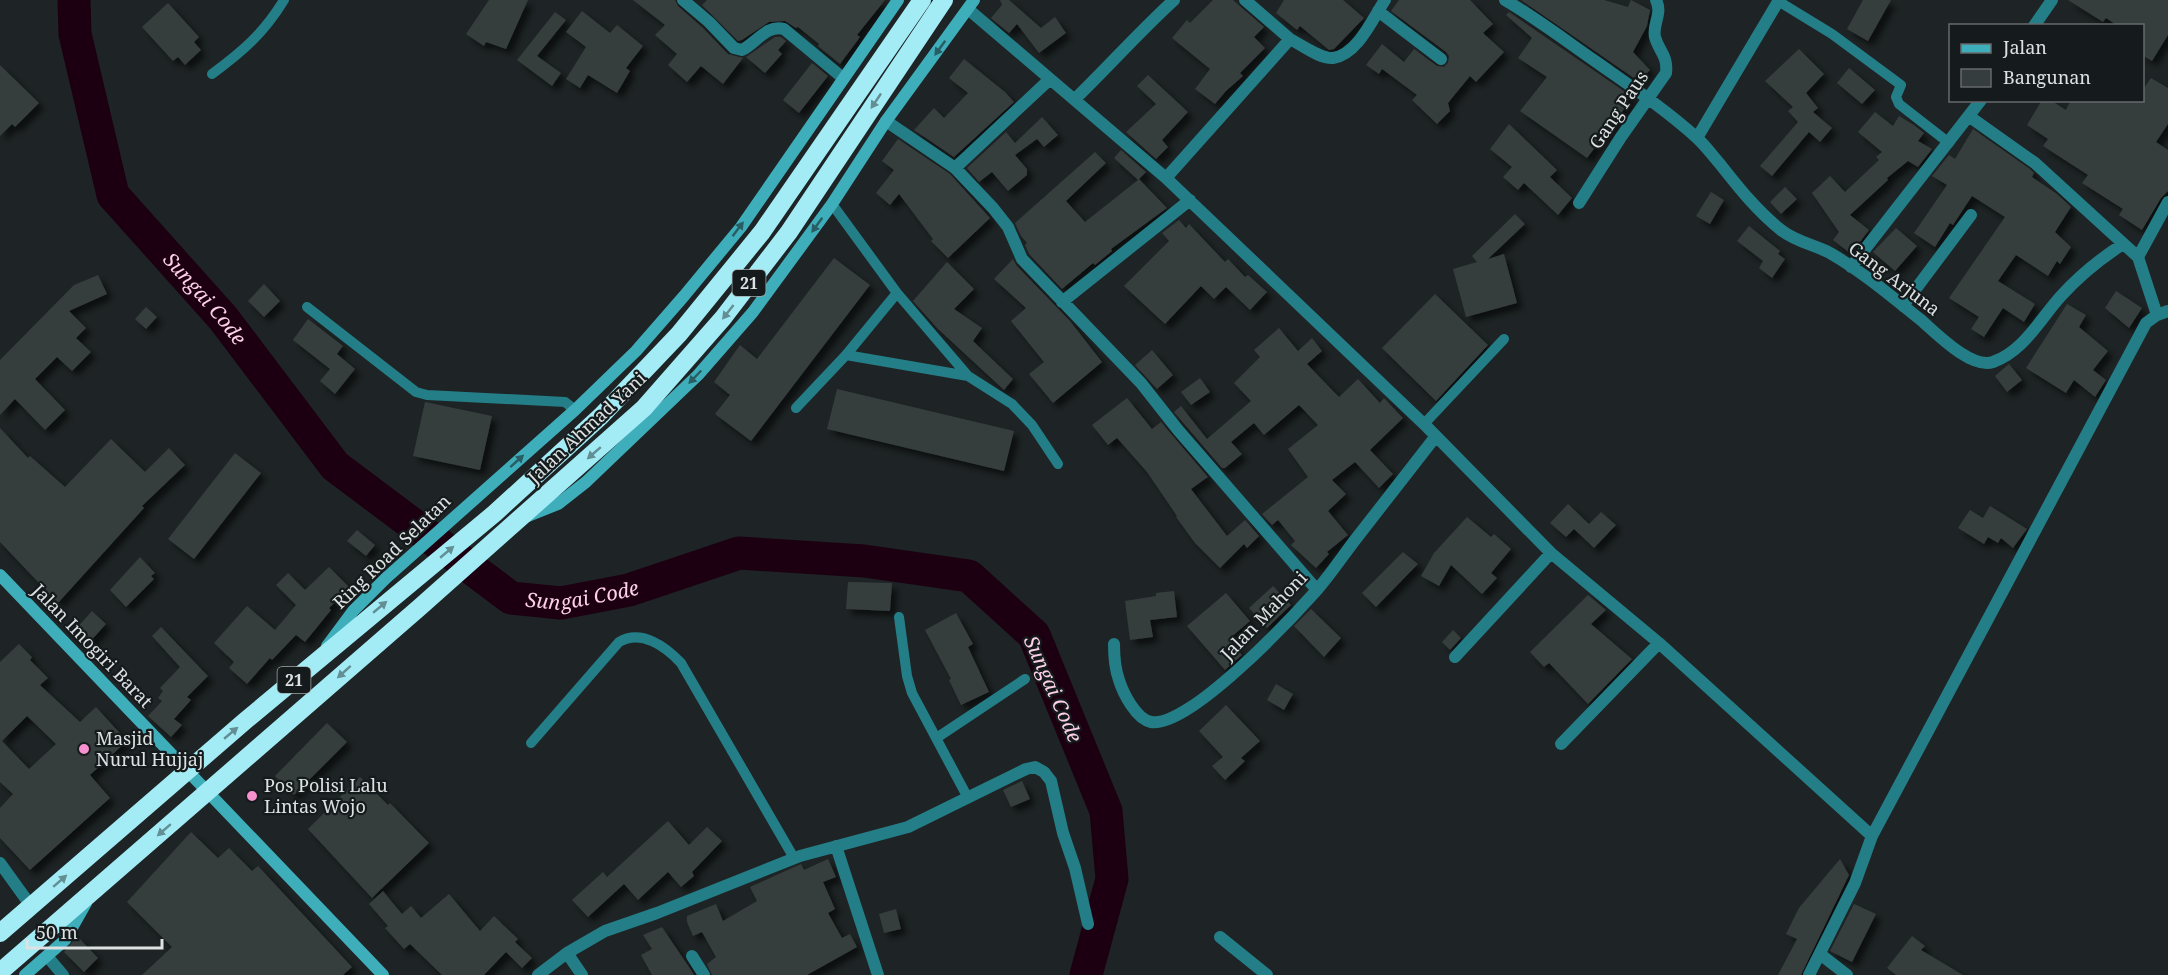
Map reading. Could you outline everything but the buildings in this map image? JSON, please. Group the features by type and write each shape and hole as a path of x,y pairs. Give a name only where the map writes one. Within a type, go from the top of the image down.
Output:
{"highway":[{"name":"Jalan Ahmad Yani","path":"186,771 495,513 601,416 686,325 762,232 922,0"},
{"name":"Jalan Ahmad Yani","path":"208,792 644,408 723,318 789,232 941,1"},
{"name":"21","path":"0,933 186,771"},
{"name":"21","path":"0,972 208,792"}],"street":[{"path":"683,0 734,48 742,50 770,29 778,27 784,29 843,78"},
{"name":"Ring Road Selatan","path":"316,661 352,611 386,578 575,410 636,351 734,236 898,0"},
{"path":"1075,99 1145,26 1174,0"},
{"path":"1245,0 1290,39 1321,56 1333,58 1347,52 1358,42 1382,5 1441,59"},
{"name":"Gang Arjuna","path":"1505,0 1648,99 1697,138 1763,215 1784,232 1810,246 1829,252 1878,285 1964,355 1982,363 1993,362 2005,356 2025,340 2059,298 2077,280 2102,258 2123,244"},
{"name":"Gang Paus","path":"1579,203 1621,136 1666,73 1667,63 1654,35 1660,12 1656,0"},
{"path":"2035,24 2052,0"},
{"path":"1697,138 1778,1"},
{"path":"512,524 558,504 586,482 698,375 753,312 832,204 886,121 971,4 1050,79 1190,200 1424,424 1551,552 1659,643 1872,836"},
{"path":"1166,178 1290,39"},
{"path":"955,168 1050,79"},
{"path":"1851,267 1980,102"},
{"path":"1809,975 1855,883 1872,836 2145,323 2162,313 2138,257 2035,163 1970,117"},
{"path":"886,121 955,168 1000,216 1008,227 1022,259 1141,383 1178,430 1317,590"},
{"path":"1062,302 1190,200"},
{"path":"2138,257 2168,202"},
{"path":"1903,306 1971,215"},
{"name":"Jalan Mahoni","path":"1114,644 1118,680 1130,702 1149,722 1163,722 1182,713 1237,671 1317,590 1436,436"},
{"path":"1455,657 1551,552"},
{"name":"Jalan Imogiri Barat","path":"0,575 383,975"},
{"path":"1561,744 1659,643"},
{"path":"538,975 567,953 604,931 657,913 794,858 908,827 1026,769 1035,767 1044,772 1051,781 1088,924"},
{"path":"836,846 878,975"},
{"path":"0,863 31,906"},
{"path":"25,975 65,940 92,891"},
{"path":"1220,937 1267,975"},
{"path":"567,953 582,975"},
{"path":"1820,954 1848,975"},
{"path":"47,956 63,975"},
{"path":"692,956 704,975"}],"lane":[{"path":"212,74 258,37 284,0"},
{"path":"1778,1 1832,34 1901,85 1896,97 1899,104 1949,142"},
{"path":"832,204 897,293 968,376 1012,404 1032,425 1058,464"},
{"path":"796,408 846,355 897,293"},
{"path":"307,307 416,392 427,395 565,402 575,410"},
{"path":"1424,424 1504,339"},
{"path":"846,355 968,376"},
{"path":"899,617 907,676 912,693 938,737 968,798"},
{"path":"531,743 619,642 627,637 640,636 672,654 681,663 794,858"},
{"path":"938,737 1025,679"}],"waterway":[{"name":"Sungai Code","path":"74,0 75,34 113,195 223,318 335,466 511,598 561,603 629,590 739,553 864,561 969,576 1034,635 1106,811 1112,879 1086,975"}],"place":[{"name":"Masjid Nurul Hujjaj","path":"84,749"},
{"name":"Pos Polisi Lalu Lintas Wojo","path":"252,796"}]}
